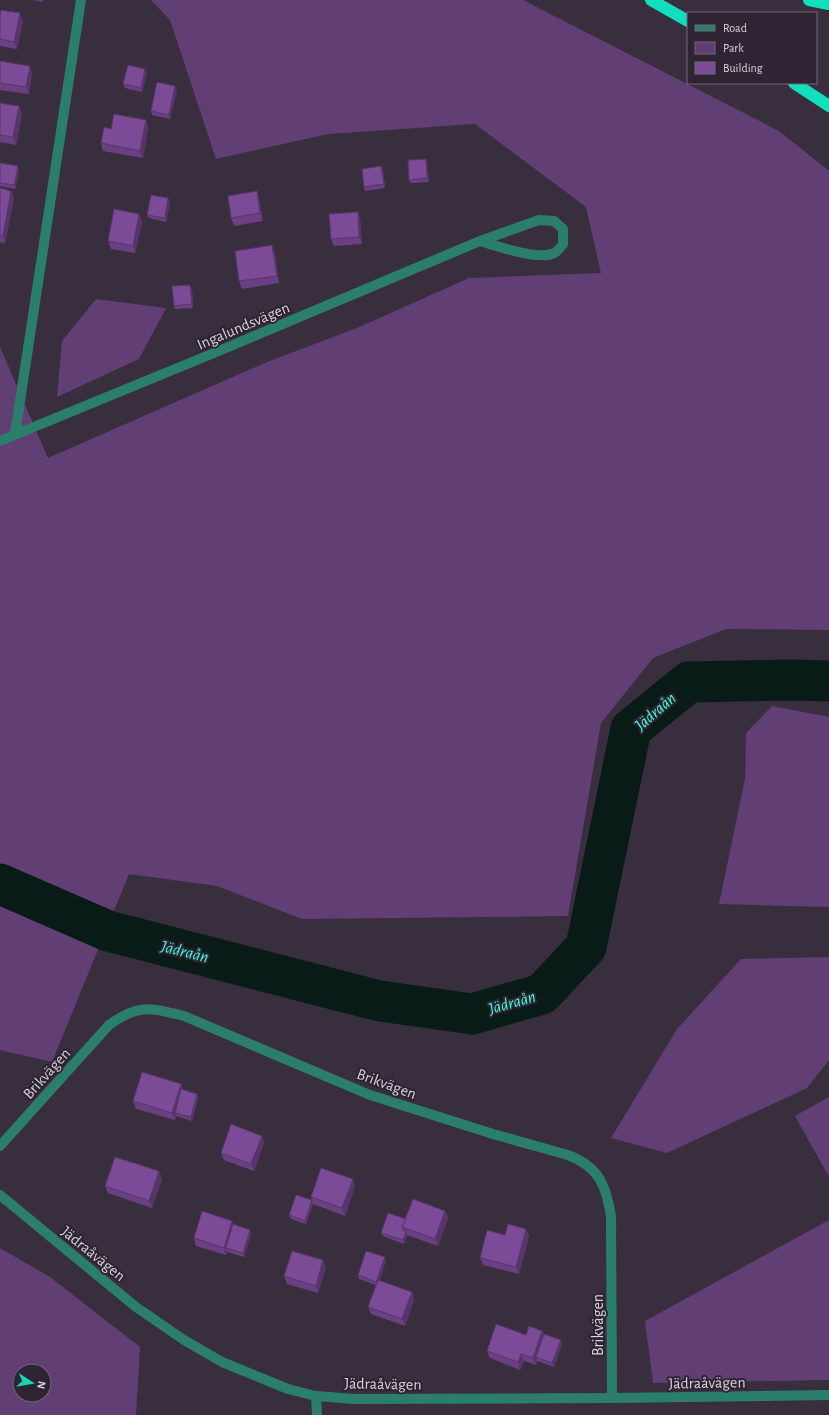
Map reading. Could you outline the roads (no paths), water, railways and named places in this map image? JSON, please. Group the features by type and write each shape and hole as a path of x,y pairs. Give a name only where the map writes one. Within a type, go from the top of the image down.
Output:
{"highway":[{"path":"650,0 687,20"},
{"path":"809,0 829,4"},
{"path":"796,84 829,106"}],"street":[{"path":"15,434 81,0"},
{"name":"Ingalundsvägen","path":"0,441 480,241 539,220 554,221 563,229 563,244 555,253 544,256 525,254 480,241"},
{"name":"Brikvägen","path":"0,1146 109,1026 123,1015 139,1009 154,1009 184,1016 370,1095 493,1134 580,1159 588,1165 602,1181 608,1196 611,1216 612,1398"},
{"name":"Jädraåvägen","path":"0,1195 136,1307 184,1340 222,1362 288,1389 316,1396 354,1399 829,1395"},
{"path":"316,1396 317,1415"}],"waterway":[{"name":"Jädraån","path":"0,884 108,931 380,1001 472,1014 542,994 586,947 631,729 689,682 791,680 829,681"}]}
